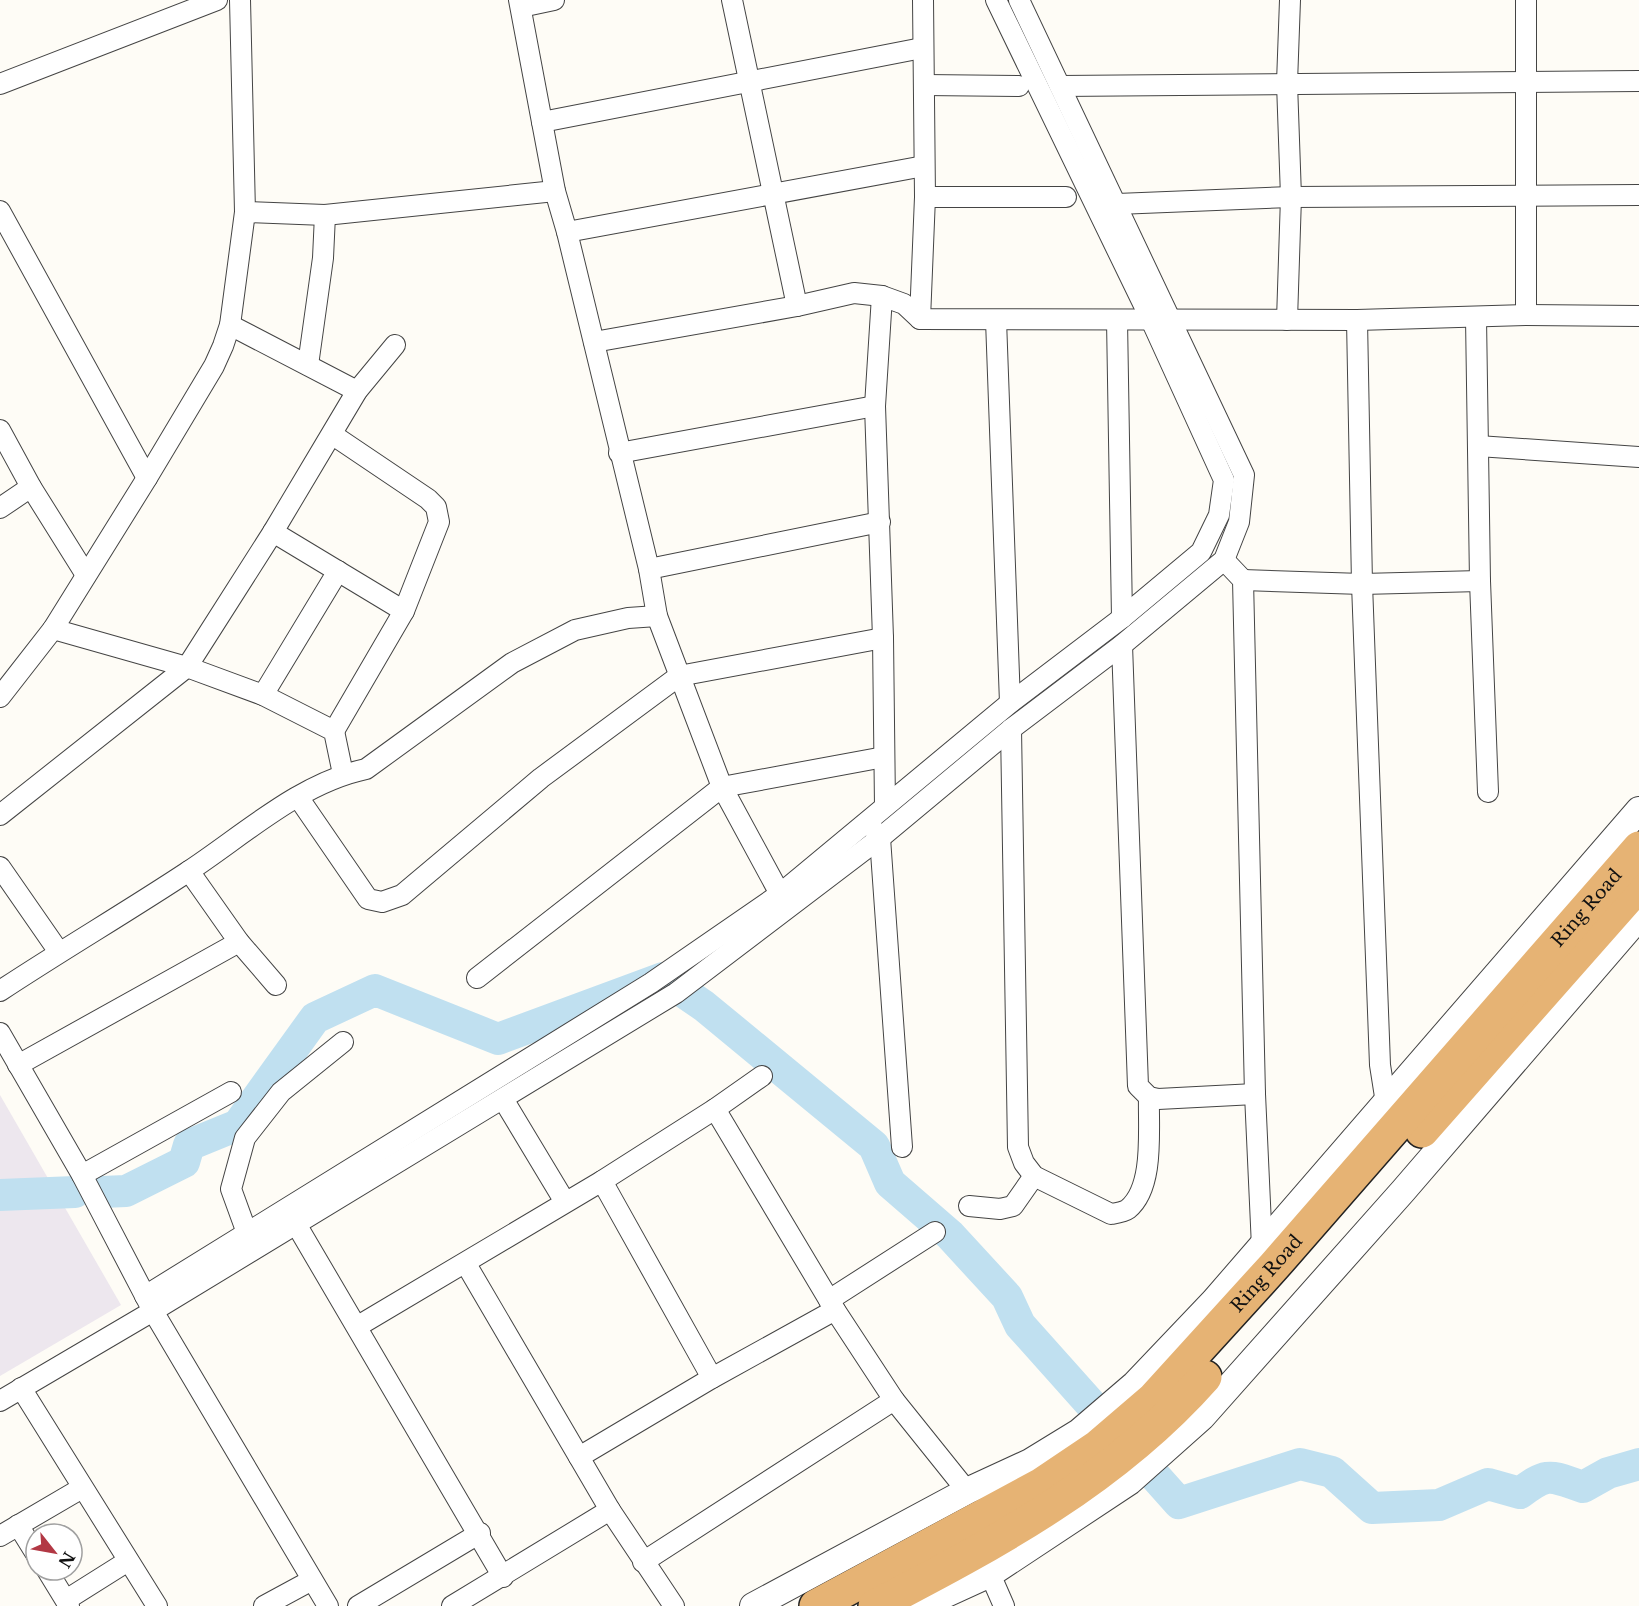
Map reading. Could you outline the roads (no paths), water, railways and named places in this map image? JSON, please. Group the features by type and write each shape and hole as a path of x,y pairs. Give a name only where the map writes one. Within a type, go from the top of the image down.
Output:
{"highway":[{"name":"Ring Road","path":"1161,1408 1274,1266 1639,848"},
{"name":"Ring Road","path":"875,1606 985,1549 1105,1456 1161,1408 1639,885"},
{"name":"Ring Road","path":"816,1606 1042,1484 1105,1456"}],"street":[{"path":"0,697 53,629 147,478 214,366 230,325 245,212 240,0"},
{"path":"554,0 520,4 555,191 649,568 657,616 722,787 780,894"},
{"path":"732,0 797,306"},
{"path":"920,320 925,197 923,0"},
{"path":"0,1401 149,1304 247,1233 651,983 780,894 1010,703 1122,618 1201,552 1219,514 1224,480 1151,320 996,0"},
{"path":"149,1304 296,1224 676,993 880,838 1011,729 1122,645 1224,560 1239,522 1244,475 1173,320 1019,0"},
{"path":"1287,320 1291,197 1287,83 1290,0"},
{"path":"1526,0 1526,315"},
{"path":"0,84 209,1"},
{"path":"542,122 922,48"},
{"path":"1060,86 1639,81"},
{"path":"924,85 1019,86"},
{"path":"567,232 924,166"},
{"path":"245,212 325,215 555,191"},
{"path":"1117,204 1291,197 1639,195"},
{"path":"925,197 1065,197"},
{"path":"0,211 147,478"},
{"path":"308,366 323,258 325,215"},
{"path":"594,342 797,306 854,293 882,296 904,304 920,320 1357,320 1526,315 1639,316"},
{"path":"882,296 875,406 883,638 885,806"},
{"path":"1476,318 1480,581 1488,792"},
{"path":"996,320 1010,703"},
{"path":"1117,320 1122,618"},
{"path":"1357,320 1362,584 1380,1065 1386,1103"},
{"path":"230,325 357,391"},
{"path":"0,815 187,667 333,435 357,391 395,345"},
{"path":"619,453 875,406"},
{"path":"0,430 86,575"},
{"path":"333,435 428,498 436,507 439,522 404,611 334,731 343,774"},
{"path":"1478,446 1639,456"},
{"path":"0,508 32,487"},
{"path":"649,568 879,522"},
{"path":"273,532 404,611"},
{"path":"1224,560 1243,580 1262,1247"},
{"path":"264,695 338,571"},
{"path":"1243,580 1362,584 1480,581"},
{"path":"0,991 189,871 298,797 343,774 366,769 512,663 575,630 628,618 657,616"},
{"path":"53,629 187,667 264,695 334,731"},
{"path":"298,797 368,899 382,902 402,895 541,778 679,676 883,638"},
{"path":"1122,645 1138,1086 1149,1097 1158,1099 1256,1094"},
{"path":"1011,729 1018,1148 1023,1163 1034,1176 1111,1214 1127,1210 1140,1196 1146,1181 1149,1097"},
{"path":"477,978 722,787 884,758"},
{"path":"1161,1408 1262,1247 1639,810"},
{"path":"867,821 880,838 902,1147"},
{"path":"0,867 59,952"},
{"path":"189,871 239,942 276,985"},
{"path":"920,1606 990,1574 1105,1456 1372,1226 1639,917"},
{"path":"18,1065 239,942"},
{"path":"0,1033 82,1175 149,1304 328,1606"},
{"path":"247,1233 231,1189 245,1138 281,1092 343,1042"},
{"path":"358,1326 466,1264 602,1181 716,1109 762,1076"},
{"path":"82,1175 231,1092"},
{"path":"503,1099 565,1202"},
{"path":"716,1109 832,1305 894,1400 967,1491"},
{"path":"969,1206 1000,1209 1013,1206 1034,1176"},
{"path":"602,1181 712,1378"},
{"path":"296,1224 480,1533 503,1577"},
{"path":"579,1457 832,1305 935,1232"},
{"path":"466,1264 610,1510 674,1606"},
{"path":"21,1388 157,1606"},
{"path":"643,1562 894,1400"},
{"path":"753,1606 967,1491 1030,1462 1105,1456"},
{"path":"0,1536 82,1488"},
{"path":"453,1606 610,1510"},
{"path":"18,1525 24,1535"},
{"path":"358,1606 480,1533"},
{"path":"55,1582 68,1603 128,1561"},
{"path":"990,1574 1004,1606"},
{"path":"264,1606 312,1580"}],"waterway":[{"path":"102,1192 126,1191 184,1162 189,1145 238,1125 315,1018 375,990 498,1039 663,978 704,1006 874,1146 890,1183 950,1235 1007,1297 1020,1325 1179,1503 1300,1464 1332,1472 1372,1508 1439,1505 1488,1484 1520,1493 1537,1481 1556,1478 1583,1487 1608,1473 1639,1464"},
{"path":"0,1195 75,1192"}]}
